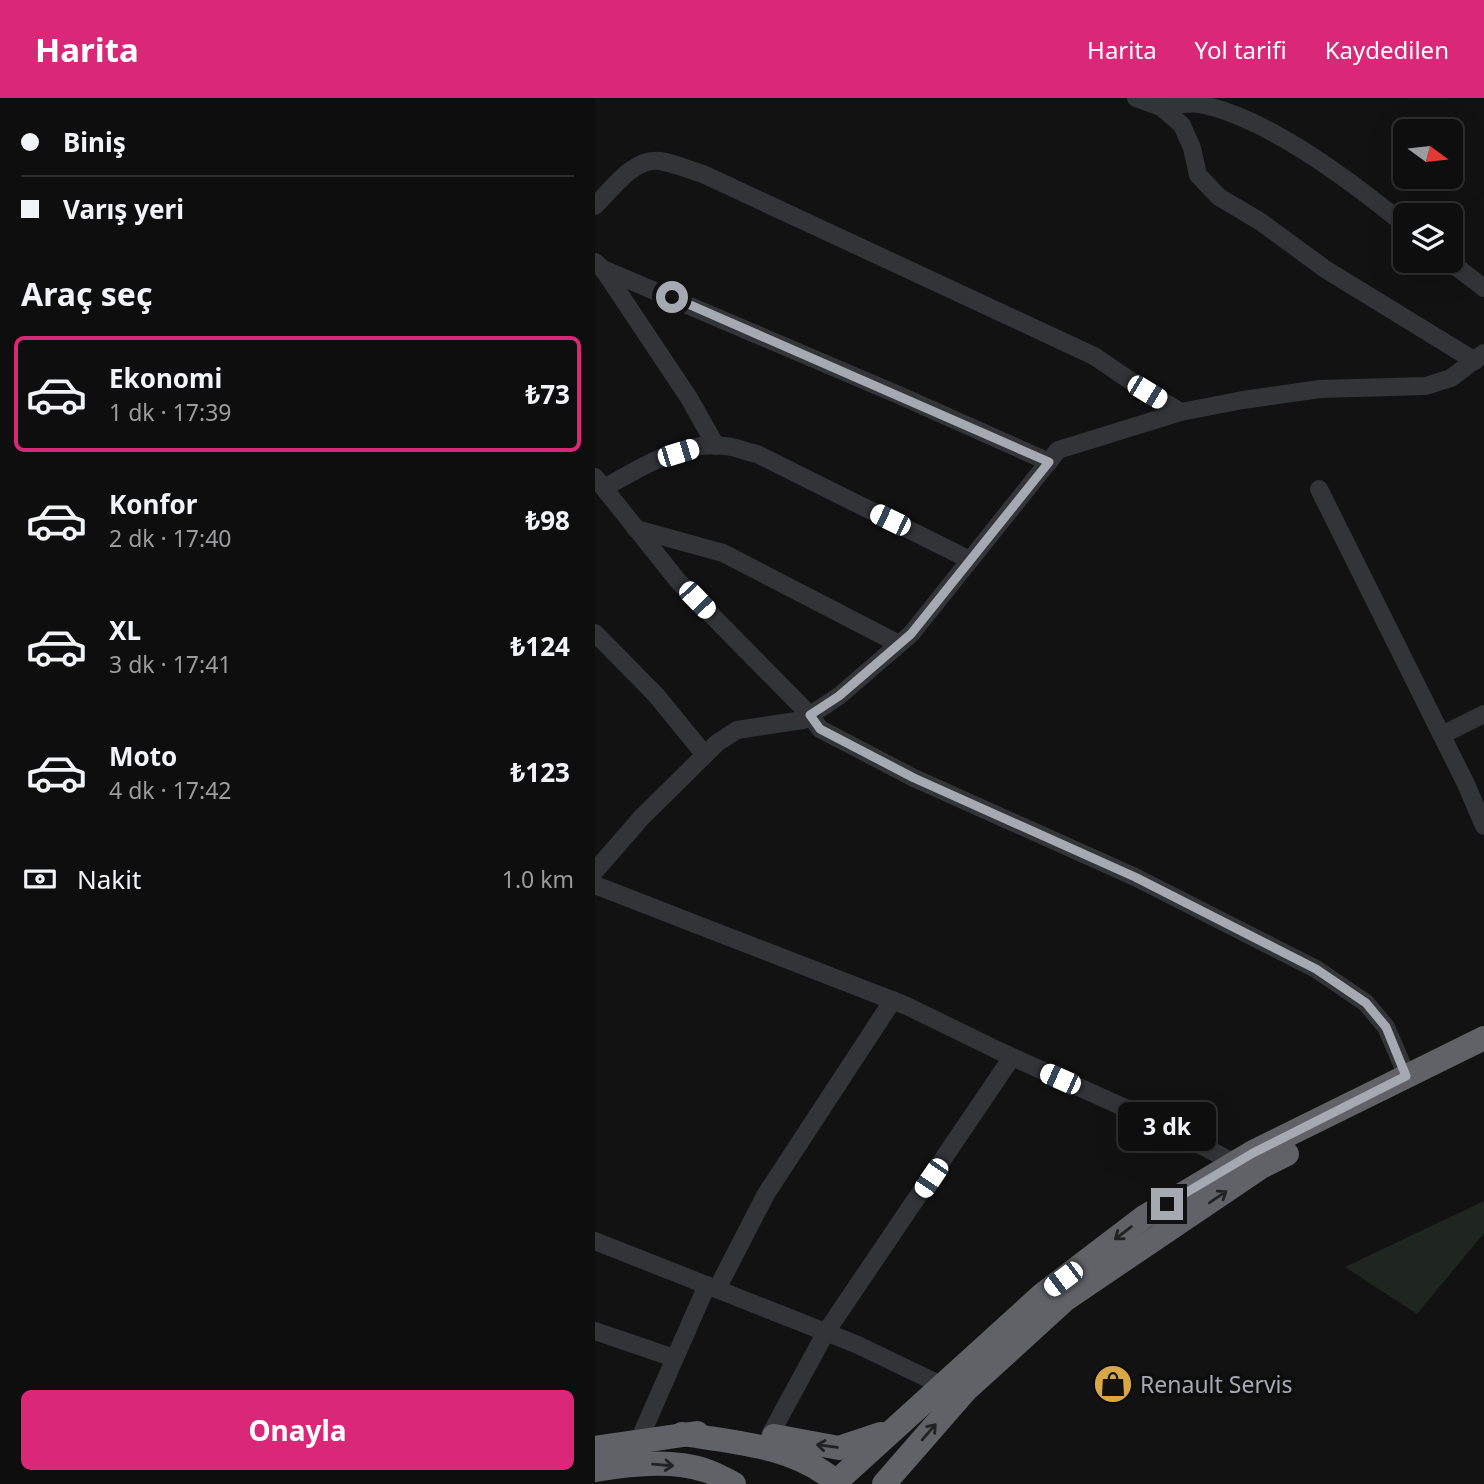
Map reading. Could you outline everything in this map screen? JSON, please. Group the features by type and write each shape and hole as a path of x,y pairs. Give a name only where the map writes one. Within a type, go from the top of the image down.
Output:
{"highway":[{"path":"682,1434 769,1450 802,1460 826,1472 838,1483 941,1385 1043,1294 1144,1217 1235,1163 1484,1038"},
{"path":"884,1484 965,1391 1066,1299 1261,1167 1484,1057"},
{"path":"601,1443 746,1429 839,1448 892,1431"},
{"path":"595,1470 655,1463 734,1484"}],"street":[{"path":"595,871 642,817 705,755 737,730 803,720 839,696 911,634 1058,450 1181,412 1243,400 1320,389 1426,386 1451,378 1480,357 1325,269 1261,222 1219,197 1198,175 1192,148 1182,125 1161,107 1136,98"},
{"path":"1161,107 1196,104 1231,113 1285,141 1357,186 1393,215"},
{"path":"595,206 630,171 646,161 660,161 703,174 1094,356 1181,412"},
{"path":"599,265 1049,462"},
{"path":"599,265 689,398 716,446"},
{"path":"1463,272 1484,288"},
{"path":"970,560 757,454 726,446 701,446 655,459 599,483 678,581 810,715 820,729 914,778 1135,877 1316,969 1366,1003 1373,1011 1386,1027 1406,1076"},
{"path":"1319,489 1442,735 1484,826"},
{"path":"636,529 723,553 899,644"},
{"path":"595,633 656,695 705,755"},
{"path":"1442,735 1484,714"},
{"path":"595,885 894,1000 1156,1122 1235,1163"},
{"path":"639,1440 674,1358 712,1287 766,1194 894,1000"},
{"path":"770,1435 826,1332 1013,1057"},
{"path":"595,1241 826,1332 941,1385"},
{"path":"595,1331 674,1358"}],"shaded area":[{"path":"1484,1201 1484,1233 1417,1314 1345,1267"}],"place":[{"name":"Renault Servis","path":"1113,1384"}],"route":[{"path":"672,297 1049,462 911,634 839,696 810,715 820,729 914,778 1135,877 1316,969 1366,1003 1386,1027 1406,1076 1253,1153 1167,1204"}]}
